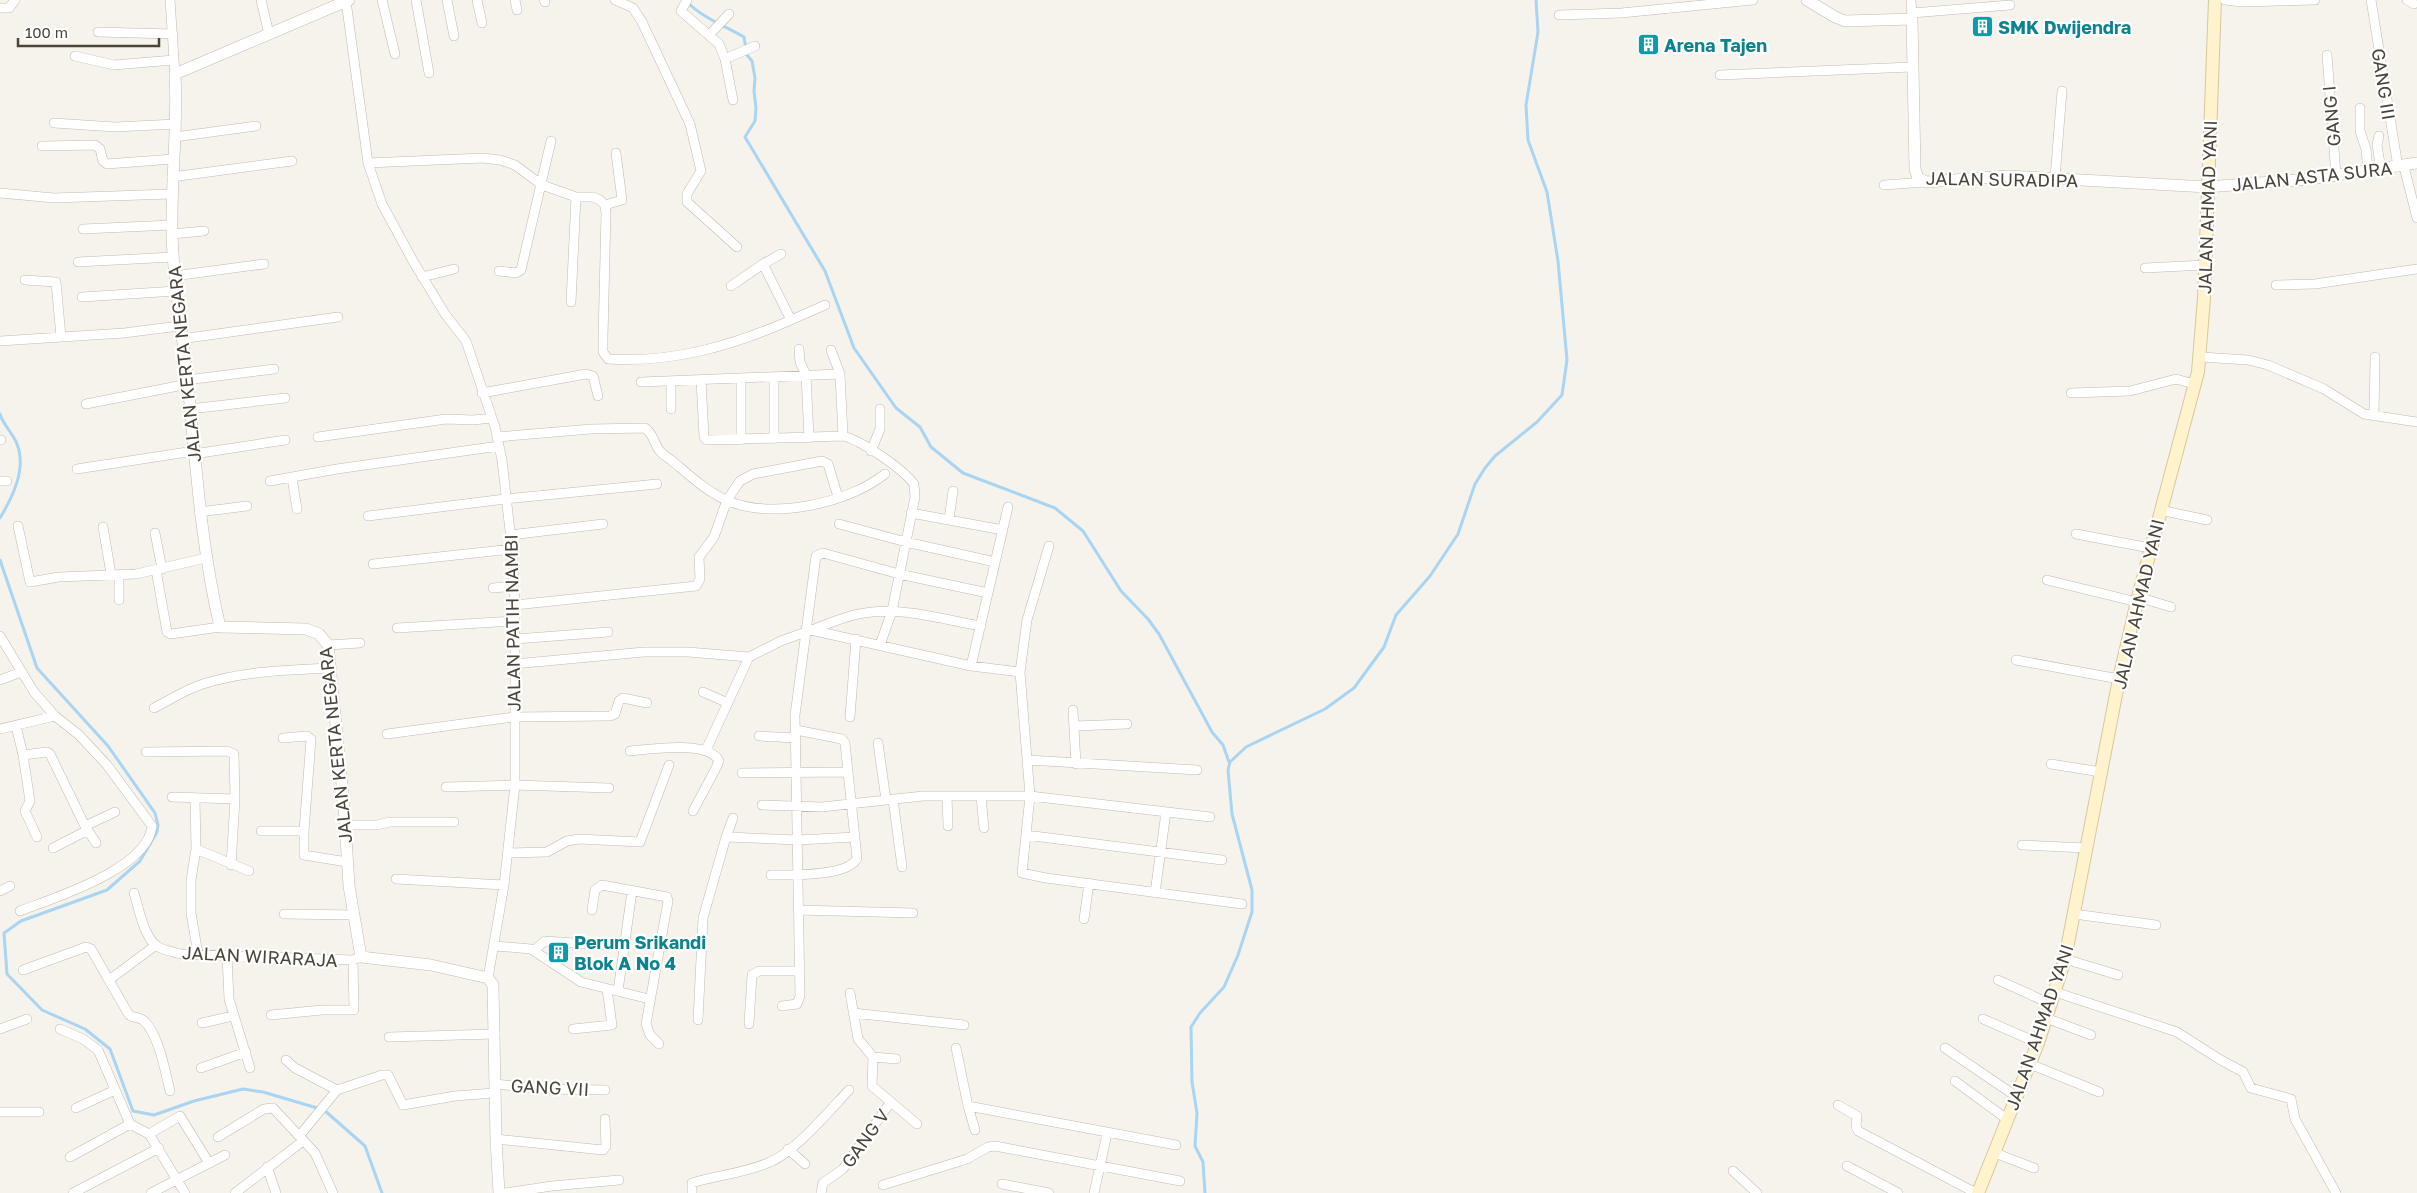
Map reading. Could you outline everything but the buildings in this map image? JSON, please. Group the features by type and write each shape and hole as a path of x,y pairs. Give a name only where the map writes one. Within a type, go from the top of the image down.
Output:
{"main road":[{"name":"JALAN AHMAD YANI","path":"1977,1193 1995,1153 2038,1043 2066,959 2119,679 2137,599 2201,357 2215,0"}],"street":[{"path":"0,8 9,8 15,0"},
{"path":"170,0 175,74 348,0"},
{"path":"261,0 269,34"},
{"name":"JALAN PATIH NAMBI","path":"348,0 368,163 382,204 422,277 445,314 464,337 492,418 498,442 512,549 515,605 515,785 504,885 488,978"},
{"path":"382,0 395,54"},
{"path":"416,0 429,73"},
{"path":"447,0 454,36"},
{"path":"478,0 482,23"},
{"path":"514,0 517,10"},
{"path":"615,0 634,8 692,129 701,171 687,194 687,202 737,247"},
{"path":"686,0 681,11 710,34 719,44 725,59 733,100"},
{"path":"1559,15 1621,13 1753,0"},
{"path":"1806,0 1836,17 1861,22 2010,5"},
{"path":"1911,0 1912,16"},
{"path":"2225,0 2242,2 2316,0"},
{"name":"GANG III","path":"2371,0 2401,167 2417,218"},
{"path":"710,34 729,14"},
{"name":"JALAN SURADIPA","path":"1912,16 1915,173 1918,178 1926,182 1989,176 2055,178 2207,187"},
{"path":"98,32 173,34"},
{"path":"725,59 755,46"},
{"name":"GANG I","path":"2327,55 2336,176"},
{"path":"75,56 114,65 174,60"},
{"path":"1720,75 1912,67"},
{"name":"JALAN KERTA NEGARA","path":"175,74 176,124 171,194 174,276 179,326 188,382 199,512 220,627 306,629 322,637 330,645 330,668 357,959"},
{"path":"2055,178 2062,91"},
{"path":"2360,108 2360,131 2366,150 2368,172"},
{"path":"54,123 115,127 176,124"},
{"path":"175,137 256,126"},
{"path":"2379,136 2377,145 2381,170"},
{"path":"499,272 516,273 521,270 551,142"},
{"path":"42,146 97,145 100,148 103,161 107,164 173,159"},
{"path":"605,205 622,200 616,153"},
{"path":"368,163 483,158 500,160 521,168 542,185 576,196 593,197 605,205"},
{"path":"172,177 292,161"},
{"name":"JALAN ASTA SURA","path":"2207,187 2336,176 2417,163"},
{"path":"1884,185 1926,182"},
{"path":"0,193 54,198 171,194"},
{"path":"571,302 576,196"},
{"path":"605,205 603,352 608,359 654,360 694,354 759,334 825,304"},
{"path":"83,229 204,231"},
{"path":"731,286 781,254"},
{"path":"78,262 173,257"},
{"path":"174,276 264,264"},
{"path":"764,264 791,320"},
{"path":"2145,268 2205,265"},
{"path":"422,277 454,269"},
{"path":"2276,286 2315,284 2417,269"},
{"path":"25,280 56,282 61,337"},
{"path":"82,297 176,291"},
{"path":"181,339 338,317"},
{"path":"0,341 124,333 179,326"},
{"path":"799,349 800,362 806,376 809,438"},
{"path":"832,350 840,374 843,436"},
{"path":"2201,357 2248,360 2268,366 2324,389 2364,414 2417,422"},
{"path":"2374,416 2375,357"},
{"path":"86,404 188,382 274,369"},
{"path":"482,393 586,374 593,376 598,396"},
{"path":"641,382 840,374"},
{"path":"774,377 774,439"},
{"path":"741,378 741,440"},
{"path":"701,379 704,438 707,440 843,436 897,468 914,484 916,491 892,611 880,645"},
{"path":"2071,393 2124,392 2176,379 2194,384"},
{"path":"671,381 671,409"},
{"path":"190,409 285,398"},
{"path":"871,451 880,429 880,409"},
{"path":"318,437 446,419 472,420 492,418"},
{"path":"270,482 498,442 591,429 645,428 652,434 661,453 707,488 727,500 779,510 838,497 868,485 885,474"},
{"path":"77,469 285,440"},
{"path":"515,605 696,586 700,579 699,557 714,537 727,500 736,486 747,476 822,461 828,464 838,497"},
{"path":"292,478 297,509"},
{"path":"368,516 505,499 657,484"},
{"path":"948,519 953,491"},
{"path":"199,512 247,506"},
{"path":"971,666 1008,506"},
{"path":"2160,510 2207,520"},
{"path":"911,513 1003,530"},
{"path":"510,534 603,524"},
{"path":"838,524 995,562"},
{"path":"18,526 30,582 59,577 159,569 206,558"},
{"path":"103,527 115,574 119,600"},
{"path":"155,533 166,631 171,634 220,627"},
{"path":"2076,534 2150,548"},
{"path":"1049,546 1027,620 1020,672 1030,796 1022,873 1089,884 1242,904"},
{"path":"373,564 512,549"},
{"path":"782,1006 798,1003 800,971 796,705 809,631 816,558 818,554 823,553 899,574 988,593"},
{"path":"2047,580 2171,607"},
{"path":"493,588 514,586"},
{"path":"514,664 644,652 688,652 749,657 781,640 848,616 874,611 892,611 980,626"},
{"path":"396,628 515,621"},
{"path":"809,631 856,639 971,666 1020,672"},
{"path":"515,639 608,632"},
{"path":"0,636 20,672 55,716 79,734 107,765 150,821 151,832 139,850 110,874 94,883 20,911"},
{"path":"850,716 856,639"},
{"path":"330,645 360,642"},
{"path":"706,750 749,657"},
{"path":"2016,660 2119,679"},
{"path":"154,708 196,686 217,680 280,670 330,668"},
{"path":"0,680 20,672"},
{"path":"704,692 728,703"},
{"path":"387,734 514,717 610,716 615,714 619,701 623,698 646,703"},
{"path":"1073,710 1076,764"},
{"path":"0,729 55,716"},
{"path":"1074,726 1127,724"},
{"path":"16,726 23,755 30,801 25,811 37,837"},
{"path":"759,736 796,734 842,739 846,743 857,858 854,864 822,873 771,875"},
{"path":"283,738 307,736 311,739 304,855 347,862"},
{"path":"878,742 902,867"},
{"path":"630,751 673,748 706,750 716,756 719,761 693,811"},
{"path":"23,755 47,752 50,754 86,828 96,843"},
{"path":"146,752 232,752 236,759 231,865"},
{"path":"1028,760 1197,770"},
{"path":"2051,764 2101,772"},
{"path":"508,853 547,852 579,839 640,842 669,765"},
{"path":"742,772 848,772"},
{"path":"446,787 515,785 609,788"},
{"path":"947,796 948,826"},
{"path":"762,805 797,807 851,805 890,799 947,796 1030,796 1210,817"},
{"path":"981,796 984,828"},
{"path":"172,797 235,799"},
{"path":"195,798 196,849 191,880 191,913 198,954"},
{"path":"52,848 115,812"},
{"path":"1155,892 1166,812"},
{"path":"698,1020 703,918 732,818"},
{"path":"345,825 378,825 390,822 454,822"},
{"path":"261,831 304,831"},
{"path":"1026,835 1222,860"},
{"path":"726,837 798,840 855,837"},
{"path":"2022,845 2086,848"},
{"path":"196,849 249,871"},
{"path":"396,879 504,885"},
{"path":"1084,918 1089,884"},
{"path":"592,910 594,890 602,885 663,895 668,899 649,999 647,1030 660,1044"},
{"path":"0,891 10,886"},
{"path":"618,991 632,890"},
{"path":"109,980 156,945 142,921 134,893"},
{"path":"798,910 913,913"},
{"path":"284,914 354,915"},
{"path":"2074,914 2156,925"},
{"path":"534,950 545,941 617,946"},
{"name":"JALAN WIRARAJA","path":"156,945 181,954 357,959"},
{"path":"495,946 534,950 581,982 649,999"},
{"path":"23,970 89,947 93,950 129,1015 140,1018 150,1028 170,1091"},
{"path":"227,956 228,987 233,1016 250,1068"},
{"path":"271,1015 322,1010 354,1010 357,959 431,965 488,978 493,988 499,1193"},
{"path":"2066,959 2118,975"},
{"path":"749,1024 752,975 759,971 800,971"},
{"path":"1998,980 2053,998 2177,1032 2243,1072 2251,1088 2290,1099 2295,1119 2336,1193"},
{"path":"573,1030 612,1025 608,989"},
{"path":"850,993 858,1039 873,1057 872,1086 917,1124"},
{"path":"853,1013 964,1025"},
{"path":"202,1023 233,1016"},
{"path":"2046,1018 2092,1035"},
{"path":"0,1029 27,1019"},
{"path":"1983,1019 2038,1043"},
{"path":"60,1029 83,1039 98,1050 130,1124 149,1134 185,1193"},
{"path":"389,1037 495,1034"},
{"path":"956,1048 975,1130"},
{"path":"1945,1048 2017,1097"},
{"path":"201,1068 246,1052"},
{"path":"873,1057 896,1059"},
{"path":"235,1193 302,1138 312,1120 337,1090 295,1068 286,1060"},
{"path":"2030,1064 2099,1092"},
{"name":"GANG VII","path":"337,1090 382,1075 388,1076 403,1105 495,1089 605,1090"},
{"path":"1955,1081 2008,1120"},
{"path":"76,1108 115,1090"},
{"path":"692,1193 692,1182 764,1165 788,1150 818,1123 849,1090"},
{"name":"GANG V","path":"821,1193 823,1183 843,1169 890,1103"},
{"path":"1838,1105 1857,1116 1856,1126 1858,1131 1977,1193"},
{"path":"968,1106 1107,1134 1176,1145"},
{"path":"218,1138 270,1107 273,1108 315,1153 333,1193"},
{"path":"0,1112 39,1112"},
{"path":"149,1134 180,1116 210,1163"},
{"path":"496,1138 603,1150 606,1146 605,1119"},
{"path":"70,1157 130,1124"},
{"path":"1094,1193 1107,1134"},
{"path":"883,1185 967,1159 988,1147 995,1146 1180,1181"},
{"path":"73,1193 159,1148"},
{"path":"788,1150 805,1164"},
{"path":"1995,1153 2034,1168"},
{"path":"151,1193 225,1155"},
{"path":"1847,1166 1898,1193"},
{"path":"267,1167 276,1193"},
{"path":"1733,1171 1757,1193"},
{"path":"505,1193 552,1186 619,1180"},
{"path":"1002,1184 1050,1193"}],"waterway":[{"path":"1205,1193 1203,1162 1195,1146 1197,1113 1192,1082 1191,1027 1200,1013 1224,987 1238,955 1252,912 1252,890 1232,814 1228,770 1230,762 1246,747 1325,709 1354,688 1384,647 1396,615 1430,576 1458,534 1475,484 1485,468 1495,456 1537,422 1562,395 1567,360 1558,261 1547,192 1528,140 1526,105 1538,32 1536,0"},
{"path":"687,2 707,17 744,37 747,55 752,61 755,78 756,108 755,121 745,137 825,271 854,348 896,408 920,427 931,447 963,473 1055,508 1083,531 1121,591 1148,619 1159,634 1212,732 1223,745 1229,762"},
{"path":"0,414 13,436 20,454 17,483 0,518"},
{"path":"0,560 37,668 108,746 155,813 158,825 157,832 140,861 107,890 21,921 4,933 7,974 42,1010 85,1029 110,1049 133,1111 154,1115 194,1101 243,1089 263,1092 324,1110 365,1146 382,1193"}],"place":[{"name":"SMK Dwijendra","path":"1982,27"},
{"name":"Arena Tajen","path":"1648,45"},
{"name":"Perum Srikandi Blok A No 4","path":"558,952"}]}
